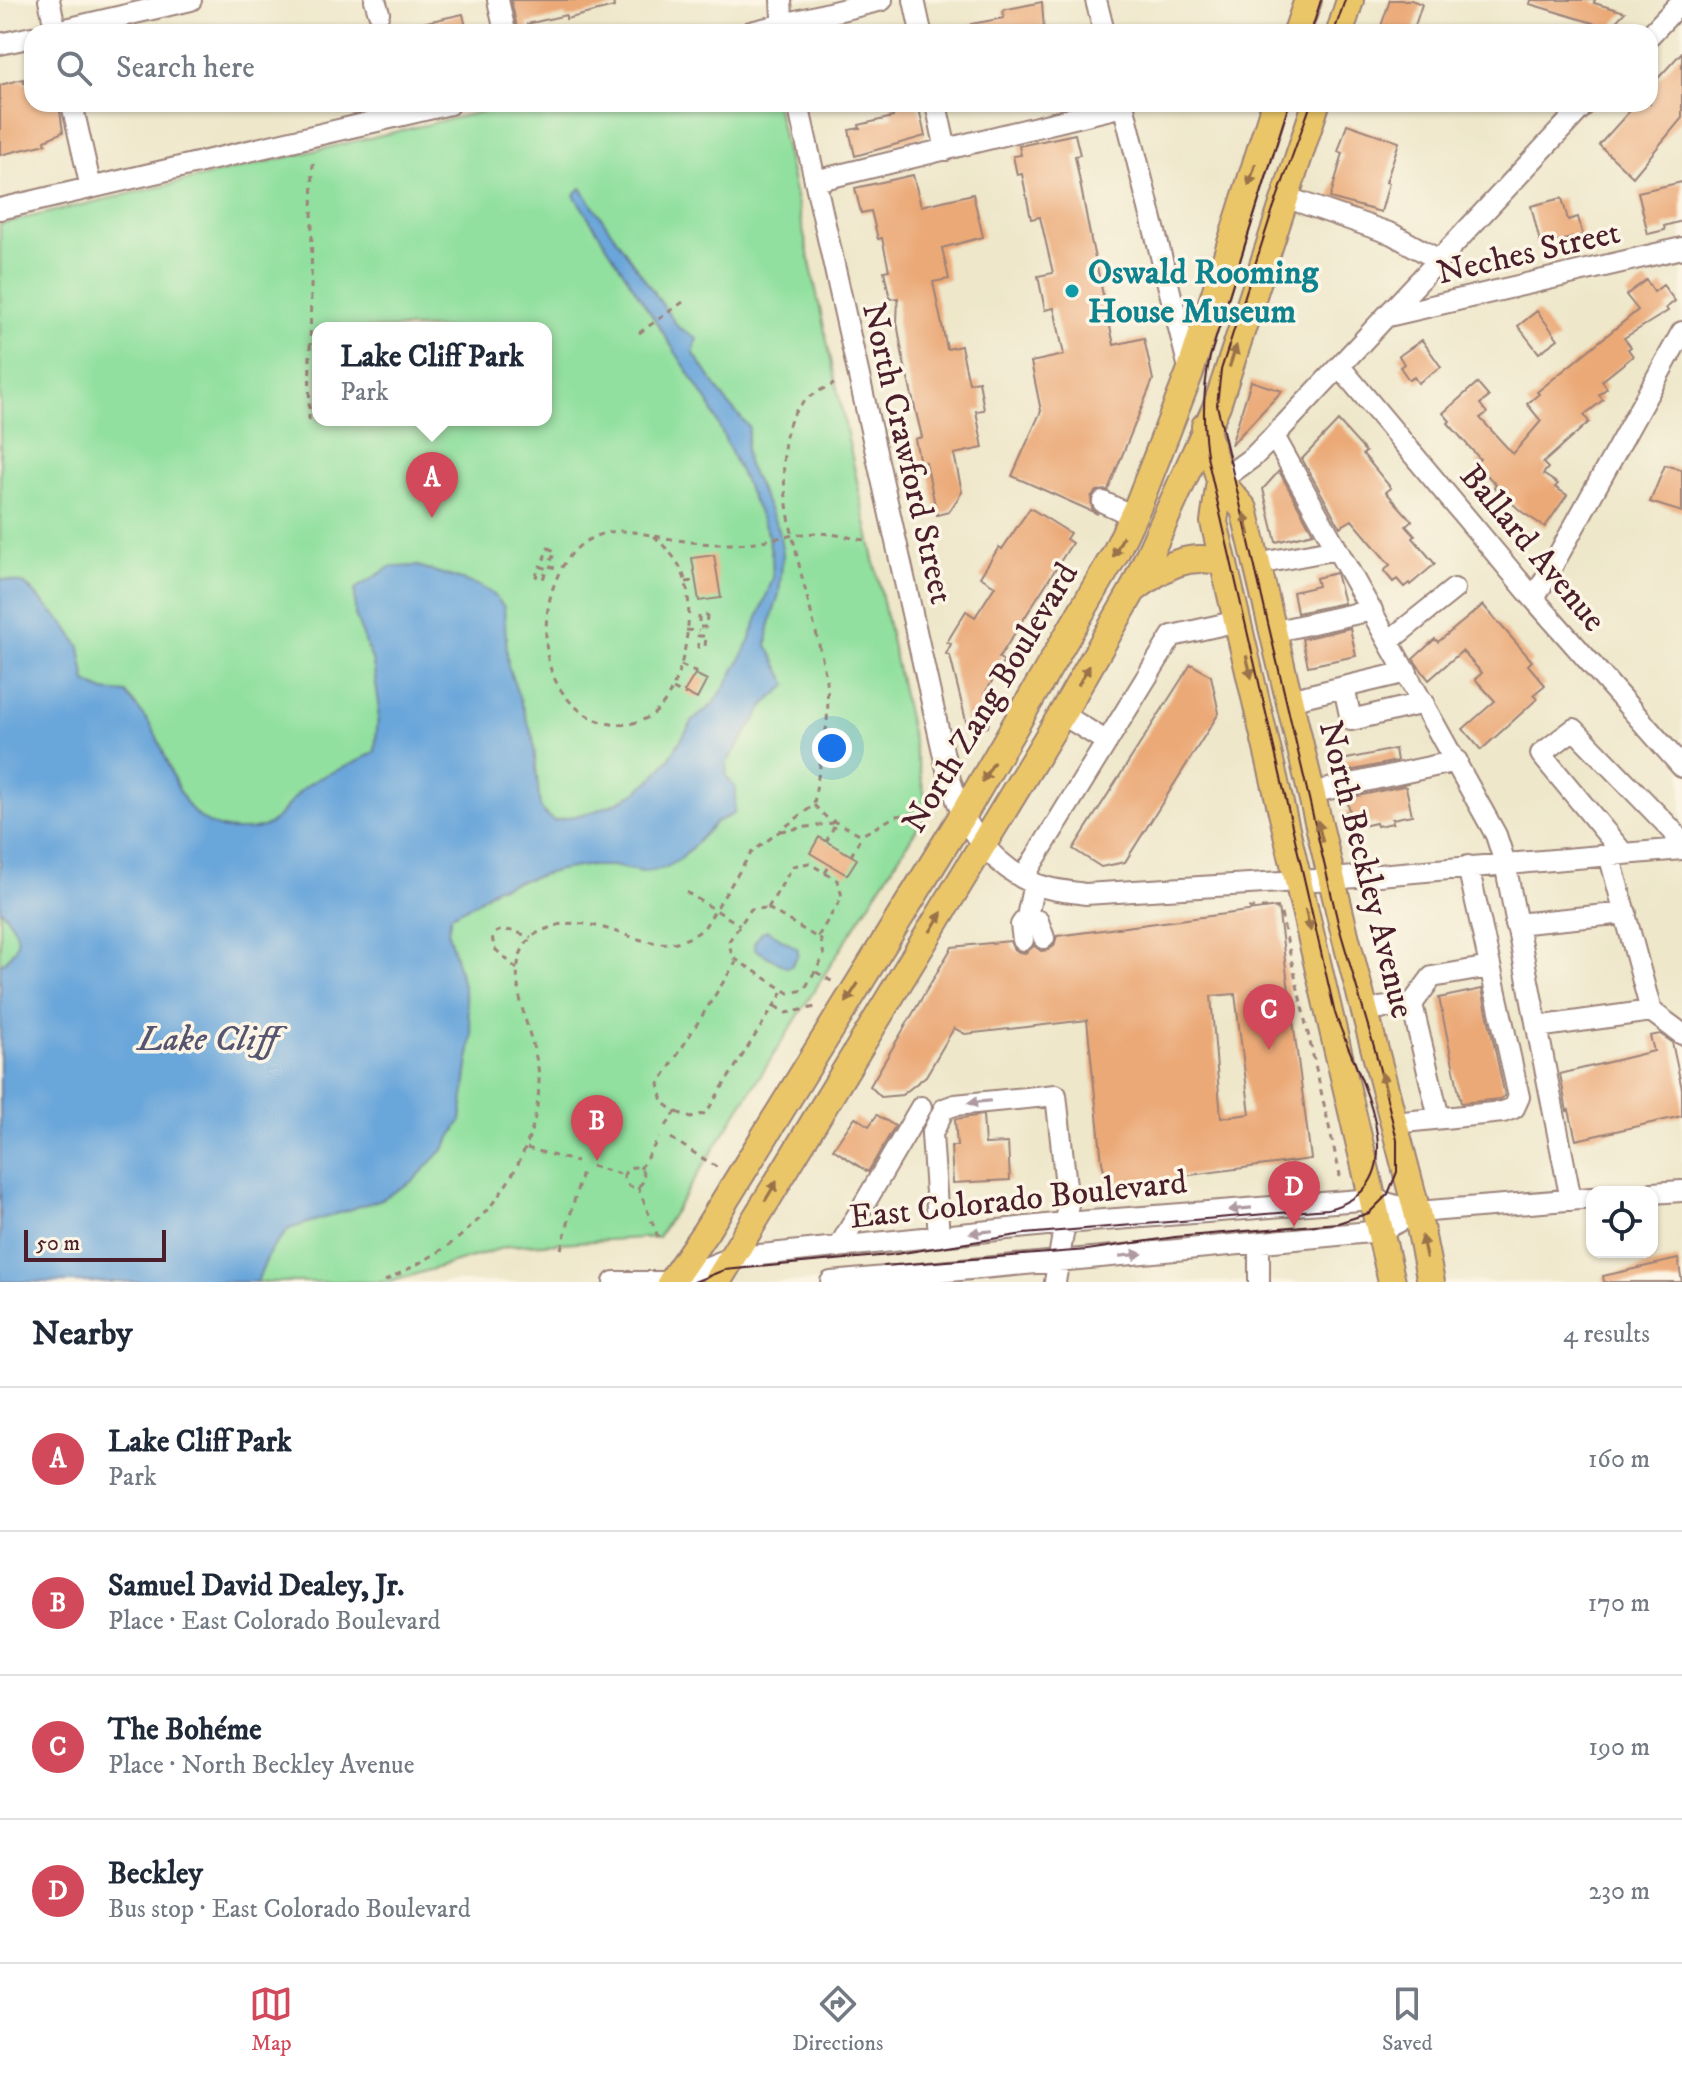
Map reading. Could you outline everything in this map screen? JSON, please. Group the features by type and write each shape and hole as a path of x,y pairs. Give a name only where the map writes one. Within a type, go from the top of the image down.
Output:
{"main road":[{"path":"1300,24 1308,0"},
{"path":"1342,24 1350,0"},
{"name":"North Zang Boulevard","path":"674,1282 963,815 1084,609 1133,516 1190,372 1272,112"},
{"name":"North Zang Boulevard","path":"717,1282 1062,714 1133,590 1217,405 1313,112"},
{"name":"North Beckley Avenue","path":"1190,372 1220,481 1214,522 1392,1282"},
{"name":"North Beckley Avenue","path":"1220,481 1244,509 1310,793 1417,1212 1431,1282"},
{"path":"1133,590 1160,569 1177,562 1193,558 1224,563"}],"street":[{"path":"49,0 54,24"},
{"path":"89,24 191,0"},
{"path":"498,0 503,24"},
{"path":"781,0 783,24"},
{"path":"797,24 882,0"},
{"path":"914,0 919,24"},
{"path":"1096,0 1102,24"},
{"path":"1658,26 1682,1"},
{"path":"0,44 24,39"},
{"path":"74,112 91,188"},
{"path":"0,209 417,112"},
{"name":"North Crawford Street","path":"800,112 948,774 963,815 983,844 1000,862 1029,881"},
{"path":"938,112 946,150"},
{"path":"815,181 1095,112"},
{"name":"North Beckley Avenue","path":"1125,112 1190,372"},
{"path":"1220,481 1253,457 1274,436 1578,112"},
{"path":"1285,197 1392,234 1439,260"},
{"name":"Neches Street","path":"1388,316 1682,248"},
{"path":"1534,599 1682,332"},
{"name":"Ballard Avenue","path":"1340,367 1534,599 1682,767"},
{"path":"1274,436 1496,835 1505,863 1571,1200"},
{"path":"1103,502 1133,516"},
{"path":"1257,564 1337,549"},
{"path":"1389,641 1454,589"},
{"path":"1272,632 1372,610"},
{"path":"1023,940 1021,925 1027,917 1029,881 1107,742 1172,636 1238,621"},
{"path":"1289,700 1407,672"},
{"path":"1344,687 1351,720 1424,703"},
{"path":"1062,714 1107,742"},
{"path":"1029,881 1047,888 1085,894 1332,879 1616,854 1682,847 1673,831 1574,729 1541,754 1616,854 1626,913 1651,1011 1682,1034"},
{"path":"1310,793 1457,761"},
{"path":"1394,1123 1503,1112 1514,1108 1519,1097 1468,866"},
{"path":"1515,924 1626,913"},
{"path":"1027,917 1038,921 1044,938"},
{"path":"1364,1010 1412,1004 1432,977 1490,967"},
{"path":"1412,1004 1439,1118"},
{"path":"1537,1027 1651,1011"},
{"path":"939,1237 932,1134 944,1109 955,1105 1056,1095 1068,1198 1056,1272"},
{"path":"839,1247 921,1107"},
{"path":"1658,1193 1682,1191"},
{"path":"1373,1199 1417,1212 1586,1199"},
{"name":"East Colorado Boulevard","path":"614,1282 674,1282 731,1258 1065,1223 1373,1199"},
{"path":"1202,1212 1205,1248"},
{"path":"1381,1231 1417,1212"},
{"name":"East Colorado Boulevard","path":"842,1281 1056,1272 1205,1248 1381,1231"},
{"path":"1259,1243 1259,1282"}],"path":[{"path":"309,421 312,137"},
{"path":"639,333 683,302"},
{"path":"385,1281 445,1248 463,1233 506,1184 527,1148 539,1096 540,1077 517,982 517,969 531,937 552,927 581,923 614,929 641,941 671,944 693,937 704,928 751,853 814,805 828,728 827,691 815,620 785,498 782,463 787,432 797,409 818,391 834,384"},
{"path":"654,536 670,551 686,582 686,630 679,679 657,712 648,718 628,724 597,722 584,715 560,687 547,654 547,611 558,569 581,544 600,534 624,530 730,545 821,533 868,541"},
{"path":"549,565 558,569"},
{"path":"686,582 694,581"},
{"path":"686,630 699,631"},
{"path":"681,665 699,674"},
{"path":"673,689 686,695"},
{"path":"814,805 836,823 862,835"},
{"path":"851,856 862,835 896,816 928,811"},
{"path":"778,832 836,823"},
{"path":"826,842 836,823"},
{"path":"768,908 793,866 809,863 838,881 842,897 817,938"},
{"path":"825,873 830,865"},
{"path":"686,892 740,925"},
{"path":"1249,908 1273,906 1279,908 1281,914 1340,1175 1338,1181 1329,1183"},
{"path":"768,908 821,940 824,956 804,990 789,993 732,957 729,941 751,909 768,908"},
{"path":"517,969 494,948 492,935 498,930 508,930 531,937"},
{"path":"736,961 659,1084 663,1102 676,1112 691,1118 706,1113 784,990"},
{"path":"815,971 833,982"},
{"path":"775,1006 786,1013 818,1006"},
{"path":"666,1126 676,1112"},
{"path":"640,1169 659,1138"},
{"path":"671,1138 718,1168"},
{"path":"527,1148 577,1162"},
{"path":"591,1166 624,1175"},
{"path":"624,1175 630,1168 640,1169"},
{"path":"638,1187 644,1177 640,1169"},
{"path":"561,1249 582,1172"},
{"path":"624,1175 626,1184 638,1187"},
{"path":"638,1187 658,1237"}],"green space":[{"path":"481,112 778,112 928,811 658,1237 509,1246 390,1282 0,1282 0,224"}],"water":[{"name":"Lake Cliff","path":"581,188 678,327 697,338 693,352 725,400 749,427 747,463 779,530 783,554 779,594 767,645 788,685 767,702 726,764 727,777 736,789 734,814 716,822 682,858 665,868 643,872 612,866 559,870 495,888 474,904 451,915 448,932 463,985 472,1034 461,1121 444,1149 414,1180 382,1199 289,1229 270,1251 257,1282 0,1282 0,965 14,951 17,938 12,924 0,909 0,579 25,584 66,626 80,647 86,682 104,691 126,693 152,728 191,809 217,827 235,830 267,825 309,784 375,751 379,704 373,663 355,615 355,589 390,567 418,566 477,585 493,594 504,607 508,666 533,737 540,806 554,821 616,803 653,778 693,721 714,703 746,649 773,578 767,531 709,404 574,195"},
{"path":"767,930 798,949 791,966 786,967 755,949 754,943"}],"building":[{"path":"511,0 613,0 614,7 566,19 566,15 516,24"},
{"path":"1390,0 1411,0 1422,4 1416,24 1382,24"},
{"path":"1531,0 1595,0 1594,3 1625,12 1614,24 1594,24 1530,4"},
{"path":"1042,2 1044,24 971,24 1004,18 1003,10"},
{"path":"463,14 465,24 418,24"},
{"path":"1682,52 1682,118 1633,177 1599,145 1629,112 1658,112 1658,78"},
{"path":"23,79 24,112 60,112 63,132 45,140 46,144 0,155 0,85"},
{"path":"892,112 920,112 925,136 855,156 849,130 893,117"},
{"path":"1347,124 1399,142 1386,182 1389,183 1381,212 1330,198 1343,153 1338,152"},
{"path":"1075,134 1080,155 1075,156 1114,345 1144,338 1153,380 1108,490 1096,491 1091,497 1092,509 1098,514 1012,476 1041,411 1031,362 1064,355 1054,308 1045,310 1038,276 1053,273 1040,217 1031,219 1022,174 1017,175 1013,156 1021,155 1019,146"},
{"path":"913,175 921,206 973,194 983,237 942,248 949,279 933,282 947,349 961,346 969,383 979,381 984,410 976,411 983,448 954,454 962,492 949,512 937,515 926,462 920,463 915,439 922,437 903,358 897,322 898,298 890,299 884,271 889,270 882,238 878,239 871,211 861,213 855,188"},
{"path":"1682,182 1682,221 1648,234 1638,192"},
{"path":"1562,198 1568,220 1578,217 1583,235 1541,246 1531,206"},
{"path":"1646,280 1654,292 1663,285 1675,301 1666,308 1668,311 1624,338 1633,356 1602,381 1607,388 1599,395 1603,400 1584,415 1589,422 1543,463 1548,468 1543,474 1567,495 1545,527 1494,487 1496,485 1476,463 1480,459 1443,413 1477,383 1489,397 1480,404 1487,413 1480,418 1513,454 1541,421 1527,404 1539,394 1537,392 1638,310 1626,295"},
{"path":"1537,311 1558,339 1539,353 1518,326"},
{"path":"1422,340 1441,367 1418,383 1414,377 1409,380 1400,367 1404,364 1399,356"},
{"path":"1251,381 1282,391 1231,445"},
{"path":"1338,421 1366,452 1363,454 1391,488 1386,492 1412,521 1406,526 1435,564 1410,585 1404,587 1397,579 1393,582 1384,571 1390,565 1352,520 1340,527 1302,459"},
{"path":"1665,465 1682,470 1682,512 1650,502"},
{"path":"1279,471 1313,533 1276,542 1263,489"},
{"path":"1030,508 1070,533 1066,539 1072,543 999,658 1004,661 985,693 990,716 988,727 973,731 966,721 950,656 946,654 951,644 947,642 966,611 975,617 995,586 980,577"},
{"path":"714,555 721,598 699,601 692,558"},
{"path":"1336,573 1344,603 1297,613 1293,592 1318,586 1316,578"},
{"path":"1483,605 1532,661 1528,665 1545,685 1533,695 1537,699 1481,750 1463,729 1495,701 1475,679 1482,673 1462,651 1429,680 1413,659"},
{"path":"1350,628 1356,656 1308,666 1302,639"},
{"path":"1191,664 1211,676 1219,713 1125,862 1101,867 1073,849"},
{"path":"695,674 707,680 697,699 684,692"},
{"path":"1395,749 1397,761 1344,772 1342,760"},
{"path":"1406,787 1412,815 1392,819 1393,823 1349,829 1345,812 1350,812 1349,798"},
{"path":"819,837 857,859 847,875 810,853"},
{"path":"1278,907 1311,1159 1108,1186 1102,1162 1087,1020 965,1034 954,1028 926,1076 902,1095 881,1097 870,1086 952,947 1010,941 1013,948 1025,953 1034,946 1041,951 1048,950 1054,946 1057,936","holes":["1235,994 1250,1114 1221,1118 1211,996"]},
{"path":"1482,989 1505,1096 1461,1103 1439,998"},
{"path":"1660,1034 1672,1042 1682,1089 1682,1116 1576,1140 1560,1074 1654,1051 1650,1036"},
{"path":"877,1115 895,1126 868,1172 833,1149 855,1117 869,1126"},
{"path":"983,1115 985,1144 1008,1143 1010,1180 953,1183 951,1146 957,1146 955,1119"},
{"path":"1678,1259 1682,1282 1604,1282 1603,1276"}],"tram line":[{"path":"1314,24 1321,0"},
{"path":"1337,24 1345,0"},
{"path":"694,1282 724,1270 890,1255 1024,1234 1328,1209 1357,1195 1373,1175 1378,1151 1375,1123 1367,1093 1335,1013 1208,461 1205,435 1204,396 1210,357 1287,112"},
{"path":"884,1266 1087,1250 1175,1237 1338,1223 1369,1213 1388,1194 1397,1172 1397,1140 1375,1050 1339,927 1217,405 1221,370 1308,112"}],"place":[{"name":"Oswald Rooming House Museum","path":"1072,291"},
{"name":"Lake Cliff Park","path":"432,518"},
{"name":"The Bohéme","path":"1269,1050"},
{"name":"Samuel David Dealey, Jr.","path":"597,1161"},
{"name":"Beckley","path":"1294,1227"}]}
